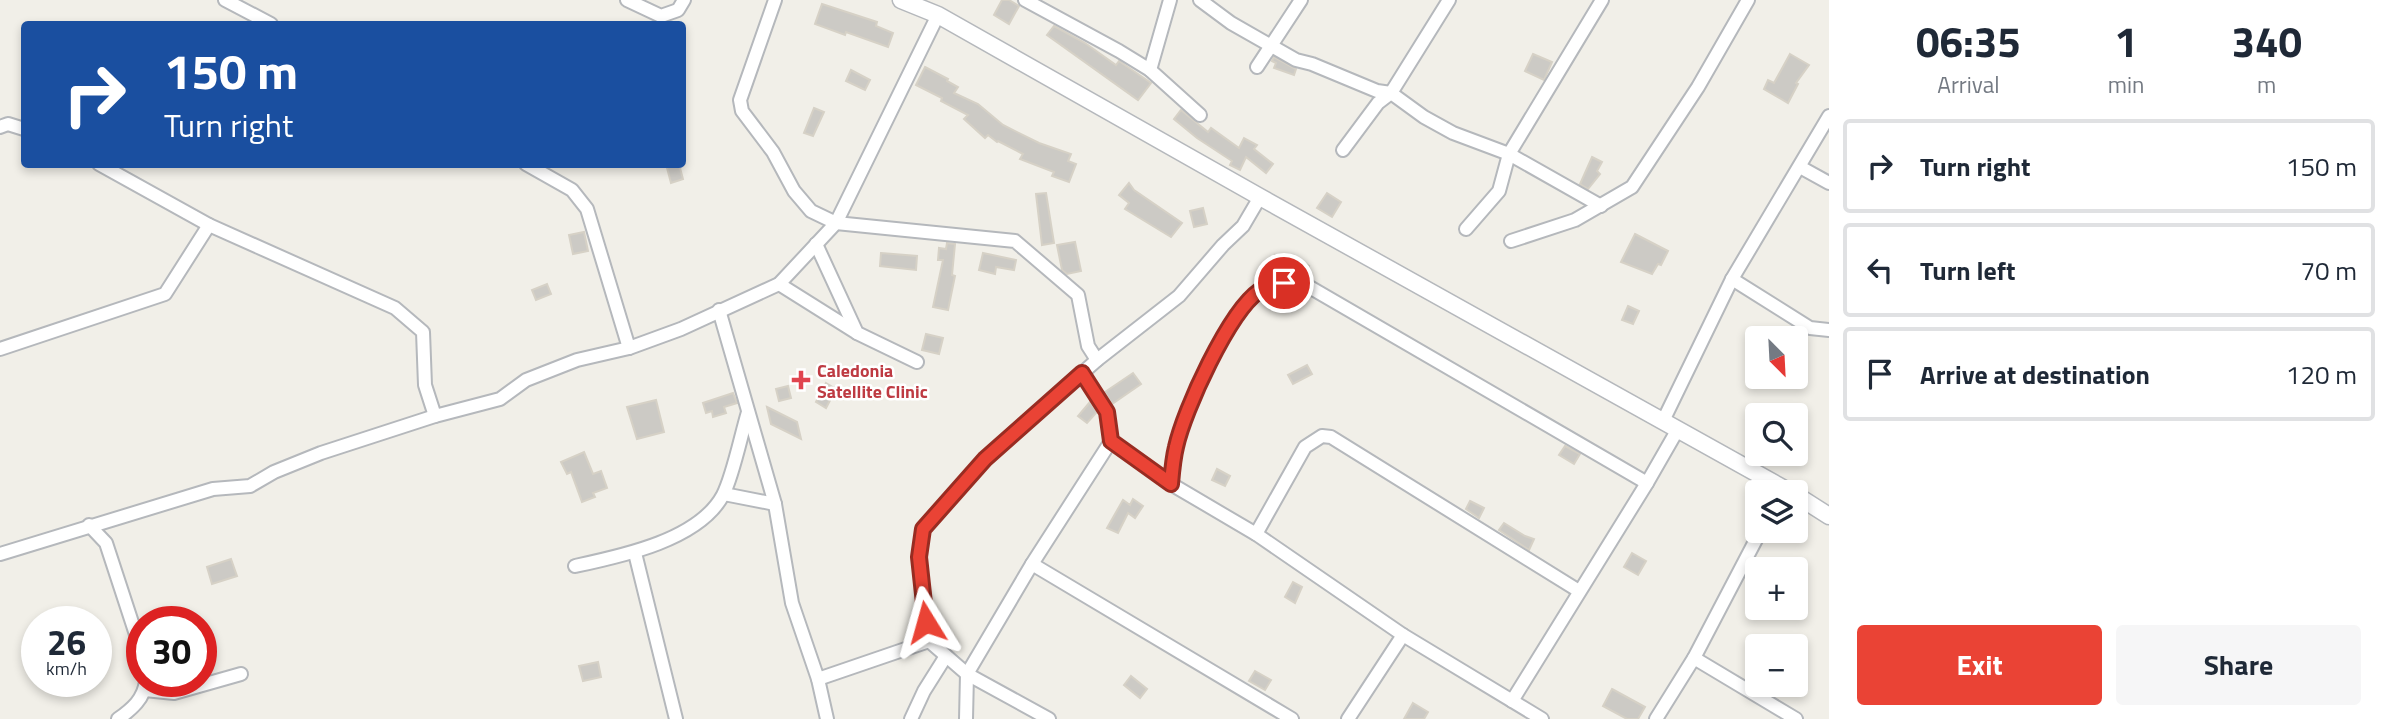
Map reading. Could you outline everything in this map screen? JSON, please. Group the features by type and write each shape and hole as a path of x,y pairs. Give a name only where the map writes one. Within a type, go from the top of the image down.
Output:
{"street":[{"path":"225,0 265,21"},
{"path":"627,0 661,16 678,10 684,0"},
{"path":"775,0 740,100 742,111 773,152 794,191 811,211 836,223 1015,241 1078,295 1088,346 1097,360"},
{"path":"901,0 938,15 1767,480"},
{"path":"0,554 213,489 250,486 274,472 321,453 435,416 500,399 526,380 576,360 629,348 681,329 779,284 836,223 947,0"},
{"path":"1025,0 1150,70 1200,115"},
{"path":"1150,70 1170,0"},
{"path":"1200,0 1231,23 1296,60 1391,93 1424,117 1453,133 1509,154 1601,206"},
{"path":"1257,67 1301,0"},
{"path":"1343,150 1378,103 1391,93 1449,0"},
{"path":"1466,229 1499,191 1509,154 1602,0"},
{"path":"1511,241 1575,220 1632,187 1654,157 1748,0"},
{"path":"1512,701 1647,483 1732,279 1829,116"},
{"path":"0,127 8,124 21,128"},
{"path":"1800,167 1829,183"},
{"path":"106,168 209,225 395,308 423,332 425,385 435,416"},
{"path":"533,168 572,191 587,209 629,348"},
{"path":"1049,719 967,674 929,641 919,557 923,529 985,459 1097,360 1179,296 1243,226 1260,197"},
{"path":"0,349 165,294 209,225"},
{"path":"816,244 858,333"},
{"path":"1732,279 1810,328 1829,330"},
{"path":"1171,484 1176,446 1184,422 1232,321 1261,290 1284,283 1306,285 1647,483"},
{"path":"779,284 858,333 917,362"},
{"path":"719,310 775,505 792,603 818,679 827,719"},
{"path":"966,719 967,674 1032,564 1111,441 1107,412 1082,373"},
{"path":"575,566 635,553 708,516 724,494 748,412"},
{"path":"1256,534 1305,447 1322,436 1331,437 1579,591"},
{"path":"1111,441 1171,484 1256,534 1403,635 1542,719"},
{"path":"724,494 775,505"},
{"path":"1808,504 1829,516"},
{"path":"106,543 110,519"},
{"path":"89,525 106,543 127,606"},
{"path":"1656,719 1694,657 1754,543"},
{"path":"635,553 676,719"},
{"path":"1032,564 1292,719"},
{"path":"1348,719 1403,635"},
{"path":"818,679 929,641"},
{"path":"911,719 924,691 946,656"},
{"path":"1694,657 1796,719"},
{"path":"217,681 241,674"},
{"path":"118,719 134,708 139,697"}],"building":[{"path":"1002,0 1009,0 1019,6 1009,24 994,15"},
{"path":"822,4 877,22 876,26 893,33 888,47 815,24"},
{"path":"1054,26 1085,43 1116,65 1119,61 1151,83 1138,100 1047,35"},
{"path":"1533,54 1552,62 1544,80 1525,71"},
{"path":"1790,54 1809,65 1796,83 1798,84 1788,103 1764,89 1768,80 1774,83"},
{"path":"1274,57 1296,69 1294,75 1274,68"},
{"path":"925,67 948,79 947,81 958,87 954,93 978,104 1003,125 1039,143 1071,154 1068,161 1076,164 1069,182 1052,176 1054,172 1020,159 1023,154 988,135 985,138 964,119 968,115 916,85"},
{"path":"851,70 870,80 865,90 846,81"},
{"path":"814,108 824,112 813,136 804,133"},
{"path":"1181,110 1208,132 1211,128 1239,148 1244,138 1257,145 1254,149 1273,164 1266,173 1246,157 1240,170 1230,165 1232,161 1174,119"},
{"path":"1592,157 1602,162 1597,171 1600,174 1588,189 1580,184"},
{"path":"667,168 680,168 683,179 671,183"},
{"path":"1129,183 1134,190 1182,223 1171,237 1125,209 1129,203 1119,195"},
{"path":"1046,193 1054,243 1042,245 1036,194"},
{"path":"1327,193 1341,202 1332,217 1317,208"},
{"path":"1203,208 1207,224 1194,227 1190,211"},
{"path":"584,232 588,251 573,254 569,235"},
{"path":"1635,234 1668,251 1661,265 1658,264 1652,274 1621,262"},
{"path":"1075,242 1081,271 1067,274 1062,270 1057,245"},
{"path":"947,243 955,244 952,275 955,276 948,310 933,307 943,260 938,260 939,248 946,249"},
{"path":"881,253 917,256 916,270 880,266"},
{"path":"983,253 1016,260 1014,270 996,267 995,274 979,270"},
{"path":"1275,255 1309,266 1306,274 1284,270 1272,264"},
{"path":"547,284 551,294 536,300 532,290"},
{"path":"1628,306 1639,311 1633,324 1622,320"},
{"path":"926,334 943,338 939,354 922,350"},
{"path":"1307,365 1312,374 1293,384 1288,375"},
{"path":"1133,373 1141,384 1112,404 1105,392"},
{"path":"826,383 836,389 826,408 816,402"},
{"path":"788,386 791,398 779,401 776,389"},
{"path":"733,393 737,403 724,407 726,413 713,417 712,411 706,413 703,403"},
{"path":"656,400 664,432 637,439 627,407"},
{"path":"1090,402 1097,412 1087,423 1078,416"},
{"path":"767,407 797,422 801,439 771,424"},
{"path":"1565,446 1580,454 1574,464 1559,455"},
{"path":"584,452 593,474 601,471 607,488 593,493 595,497 582,502 571,472 567,474 561,462"},
{"path":"1217,469 1230,476 1225,486 1212,480"},
{"path":"1133,499 1143,506 1135,518 1128,513 1118,533 1107,528 1123,500 1130,505"},
{"path":"1470,501 1484,508 1479,518 1466,509"},
{"path":"1504,523 1534,539 1529,550 1499,530"},
{"path":"1632,553 1646,561 1638,575 1624,567"},
{"path":"231,559 237,576 212,584 207,567"},
{"path":"1293,582 1302,587 1295,603 1285,597"},
{"path":"598,662 601,677 583,681 579,666"},
{"path":"1255,671 1271,680 1265,690 1249,681"},
{"path":"1131,676 1147,689 1140,698 1124,685"},
{"path":"1612,689 1645,707 1638,719 1627,719 1603,706"},
{"path":"1413,703 1428,712 1424,719 1404,719"}],"place":[{"name":"Caledonia Satellite Clinic","path":"801,380"}],"route":[{"path":"926,622 919,557 923,529 985,459 1082,373 1107,412 1111,441 1171,484 1176,446 1184,422 1232,321 1261,290 1284,283"}]}
